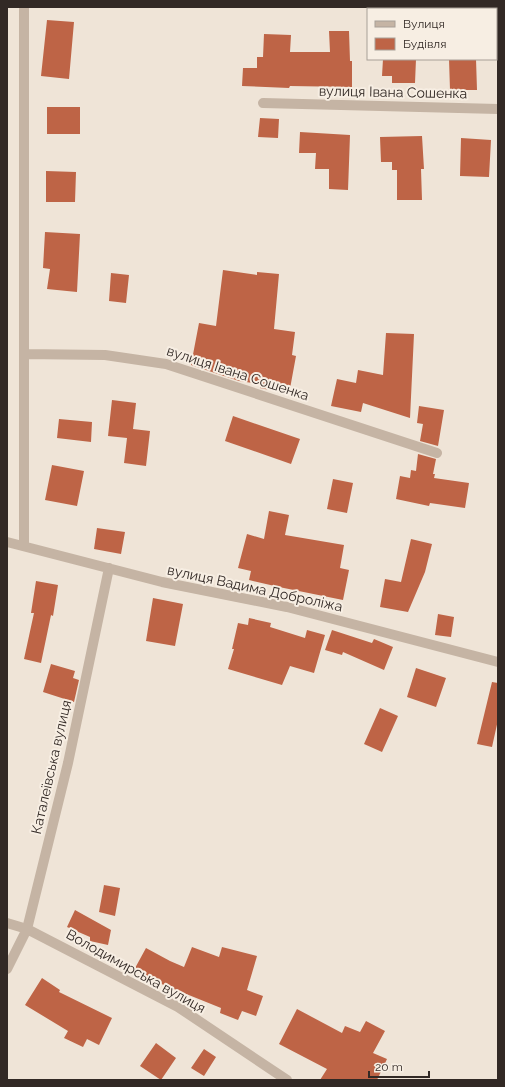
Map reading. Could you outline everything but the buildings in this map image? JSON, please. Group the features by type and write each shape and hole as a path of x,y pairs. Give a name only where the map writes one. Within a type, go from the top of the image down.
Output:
{"street":[{"path":"24,7 24,545"},
{"name":"вулиця Івана Сошенка","path":"263,103 498,109"},
{"name":"вулиця Івана Сошенка","path":"24,354 105,355 166,364 437,453"},
{"name":"вулиця Вадима Доброліжа","path":"7,542 24,545 162,582 287,607 498,662"},
{"name":"Каталеївська вулиця","path":"7,968 27,929 68,763 109,568"},
{"name":"Володимирська вулиця","path":"7,923 27,929 178,1007 287,1080"}]}
